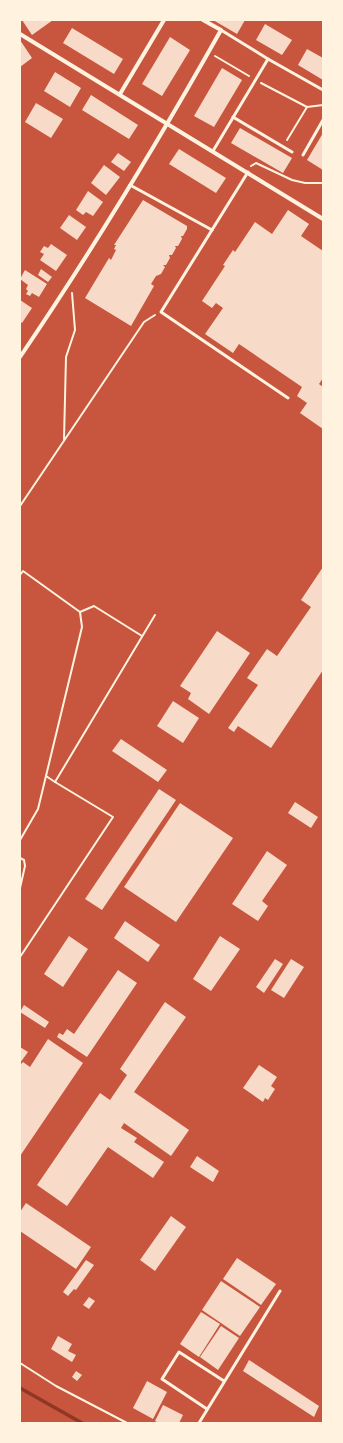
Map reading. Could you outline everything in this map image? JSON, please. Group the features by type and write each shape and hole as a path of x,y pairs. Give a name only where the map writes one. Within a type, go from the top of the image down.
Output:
{"street":[{"path":"120,94 164,20"},
{"path":"20,357 70,282 168,124 221,30 203,20"},
{"path":"20,34 323,219"}],"lane":[{"path":"221,30 323,90"},
{"path":"213,151 268,59"},
{"path":"233,117 292,152"},
{"path":"303,155 323,120"},
{"path":"247,172 161,312 288,398"},
{"path":"130,185 212,230"},
{"path":"199,1423 280,1291"},
{"path":"207,1409 162,1379 179,1352 224,1381"}],"path":[{"path":"208,53 307,107 323,106"},
{"path":"283,146 307,107"},
{"path":"247,172 252,164 256,163 292,180 305,183 323,183"},
{"path":"64,440 66,358 75,330 70,282"},
{"path":"20,506 144,322 161,312"},
{"path":"20,569 80,612 82,627 38,809 20,840"},
{"path":"20,575 23,570"},
{"path":"80,612 94,606 142,636"},
{"path":"55,782 155,615"},
{"path":"20,957 113,817 46,776"},
{"path":"20,858 24,860 25,866 20,888"},
{"path":"20,1363 56,1386 127,1423"}],"building":[{"path":"22,20 53,20 32,35"},
{"path":"213,20 245,20 237,34"},
{"path":"265,24 292,40 282,55 256,40"},
{"path":"72,28 123,59 114,74 63,43"},
{"path":"170,37 190,50 162,96 142,84"},
{"path":"20,40 32,58 20,67"},
{"path":"307,49 323,58 323,80 298,65"},
{"path":"222,68 242,80 214,127 194,116"},
{"path":"55,72 81,88 70,107 44,91"},
{"path":"91,95 138,125 129,139 82,110"},
{"path":"36,103 63,119 51,138 25,122"},
{"path":"240,128 292,158 283,173 231,143"},
{"path":"323,133 323,170 307,160"},
{"path":"179,149 226,178 216,193 169,164"},
{"path":"118,153 131,162 124,171 111,162"},
{"path":"104,165 120,177 106,195 91,183"},
{"path":"88,191 103,202 93,216 86,212 83,215 76,210"},
{"path":"143,200 187,226 187,229 183,236 181,236 182,239 178,246 175,246 176,248 172,255 169,255 170,258 166,265 163,265 165,267 161,274 156,276 151,284 154,286 131,326 85,298 109,258 111,260 116,250 114,249 116,245 114,245"},
{"path":"288,210 309,224 301,236 323,251 323,378 319,384 323,387 323,429 300,413 307,403 297,396 302,387 239,344 233,353 205,334 223,308 216,303 212,308 202,301 225,266 223,265 233,250 235,252 255,222 272,234"},
{"path":"69,215 86,227 77,240 60,228"},
{"path":"51,244 67,255 56,271 40,260 44,254 40,252 44,246 48,248"},
{"path":"41,269 52,277 48,282 38,275"},
{"path":"25,270 47,284 39,297 32,293 30,296 26,294 28,291 26,289 28,285 20,279"},
{"path":"20,300 32,308 22,323 20,321"},
{"path":"323,567 323,670 271,748 238,726 234,732 228,728 258,685 247,678 267,649 277,656 311,607 301,600"},
{"path":"217,631 250,653 209,714 188,699 191,693 180,686"},
{"path":"173,701 199,718 183,743 157,726"},
{"path":"121,739 167,770 158,782 112,751"},
{"path":"159,789 176,800 102,910 85,899"},
{"path":"295,802 318,817 311,828 288,813"},
{"path":"180,803 233,838 176,922 124,887"},
{"path":"267,851 287,865 262,901 268,906 258,921 232,904"},
{"path":"125,921 160,945 148,962 114,938"},
{"path":"69,936 88,949 63,987 44,974"},
{"path":"220,936 240,949 211,991 193,979"},
{"path":"275,959 283,964 264,993 256,987"},
{"path":"291,959 304,967 284,998 271,990"},
{"path":"118,970 137,983 87,1057 57,1037 59,1033 63,1035 67,1029 74,1034"},
{"path":"165,1002 186,1017 134,1092 189,1130 171,1156 124,1123 121,1128 137,1138 134,1142 164,1162 153,1178 108,1147 67,1206 37,1185 100,1093 110,1100 127,1075 120,1069"},
{"path":"24,1005 49,1022 45,1028 20,1012"},
{"path":"48,1039 83,1063 20,1156 20,1065 23,1062 30,1067"},
{"path":"20,1047 28,1052 20,1063"},
{"path":"259,1065 277,1077 271,1086 275,1089 268,1100 265,1098 263,1102 243,1088"},
{"path":"197,1156 219,1171 213,1182 190,1167"},
{"path":"26,1203 91,1247 76,1269 20,1231 20,1212"},
{"path":"171,1216 186,1227 155,1271 140,1260"},
{"path":"237,1258 276,1284 261,1305 223,1279"},
{"path":"86,1260 94,1265 76,1290 74,1289 68,1296 63,1292"},
{"path":"221,1281 260,1307 240,1336 202,1310"},
{"path":"89,1297 95,1301 89,1309 83,1305"},
{"path":"201,1312 220,1324 199,1357 180,1344"},
{"path":"221,1326 239,1338 218,1370 200,1357"},
{"path":"58,1336 72,1344 68,1351 76,1355 72,1362 51,1349"},
{"path":"249,1360 319,1406 314,1417 243,1371"},
{"path":"76,1371 82,1375 77,1381 72,1377"},
{"path":"147,1381 167,1392 153,1419 133,1408"},
{"path":"163,1405 183,1415 179,1423 159,1423 155,1421"}],"waterway":[{"path":"20,1388 82,1423"}]}
